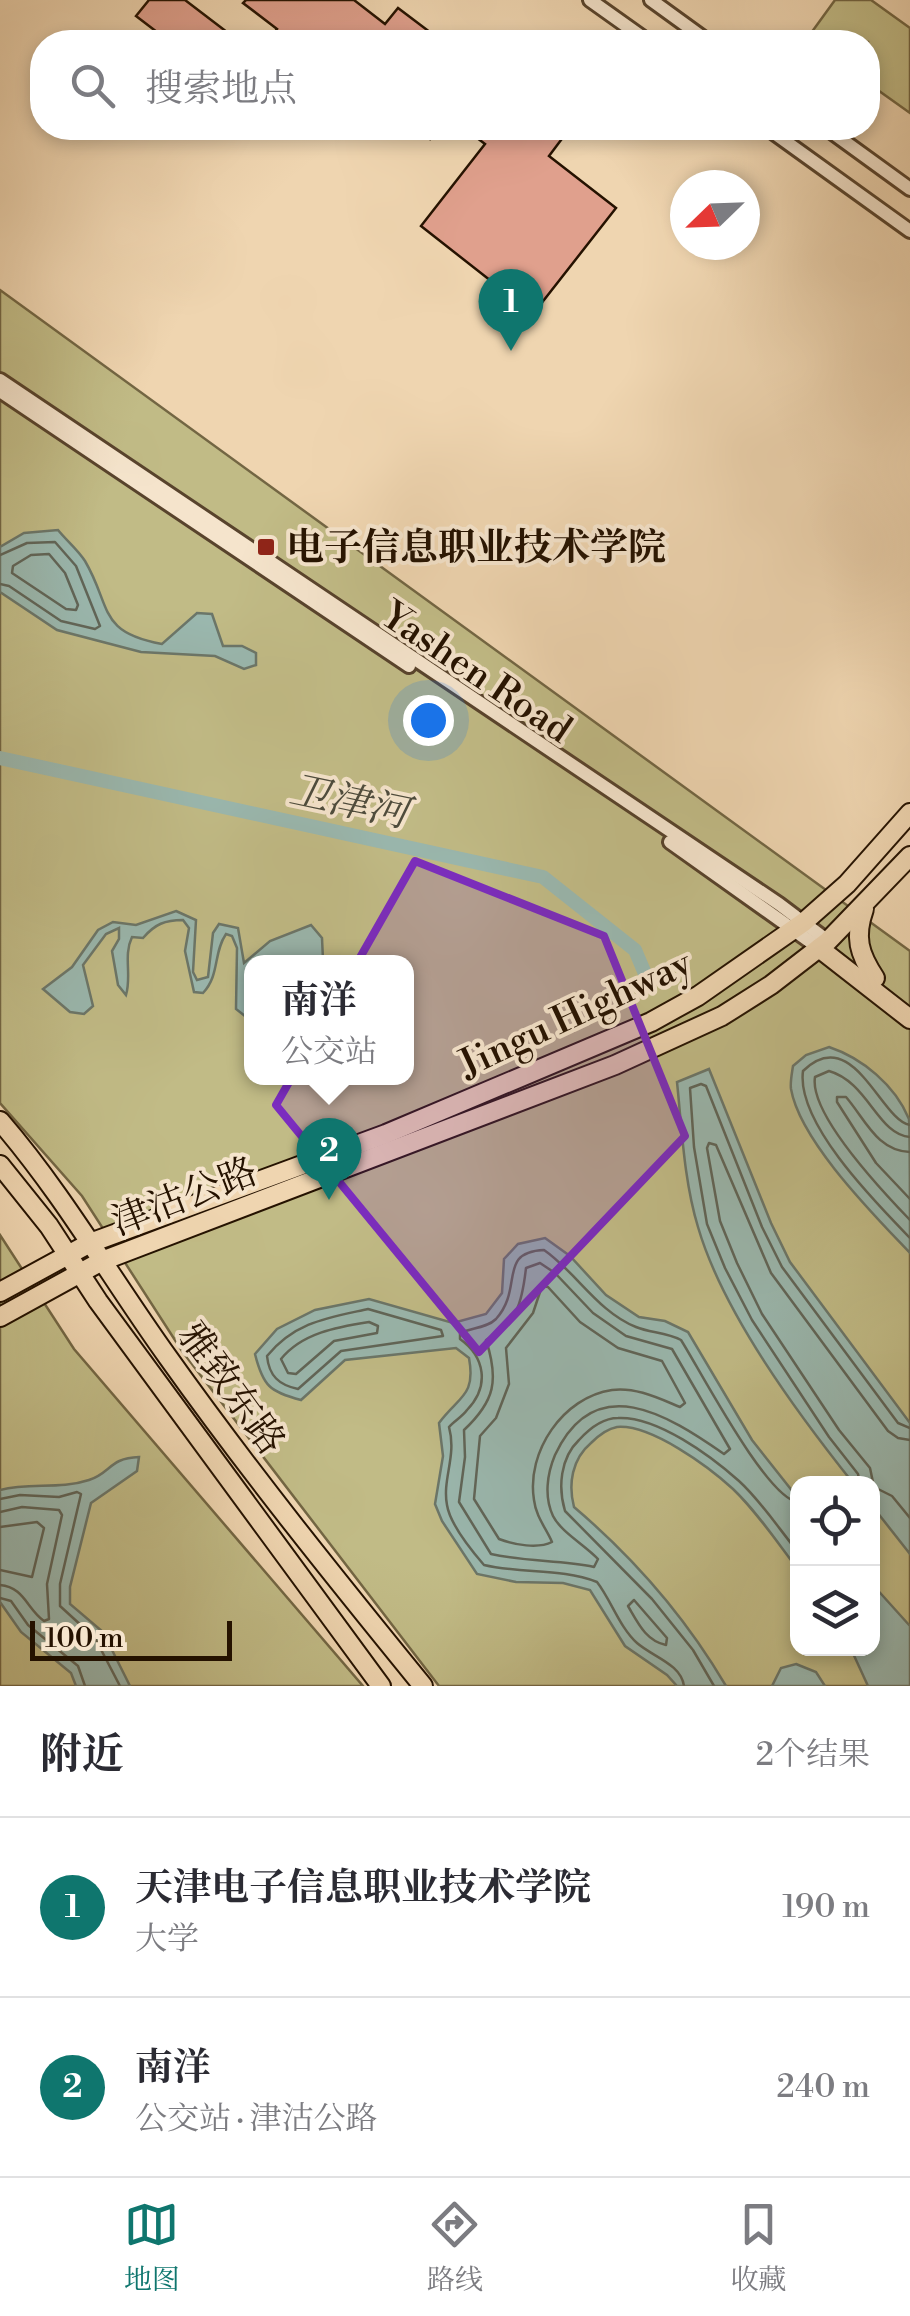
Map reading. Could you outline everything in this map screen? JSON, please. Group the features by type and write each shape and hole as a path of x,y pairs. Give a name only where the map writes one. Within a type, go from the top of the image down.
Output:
{"main road":[{"name":"Jingu Highway","path":"0,1292 90,1243 386,1134 620,1036 698,996 799,926 846,884 910,813"},
{"name":"津沽公路","path":"0,1317 102,1261 662,1046 722,1016 831,944 910,856"},
{"path":"831,944 834,914 846,884"},
{"path":"866,903 859,922 858,947 867,978"},
{"name":"Yashen Road","path":"831,944 910,1019"},
{"name":"Yashen Road","path":"867,978 910,1006"},
{"name":"雅致东路","path":"0,1121 24,1149 189,1388 423,1686"},
{"name":"雅致东路","path":"0,1165 381,1686"}],"street":[{"path":"590,0 632,30"},
{"path":"651,0 692,30"},
{"path":"784,140 910,231"},
{"path":"843,140 910,189"},
{"name":"Yashen Road","path":"0,380 799,926"},
{"name":"Yashen Road","path":"0,391 603,796 831,944"}],"highlighted area":[{"path":"415,861 604,936 685,1136 479,1352 276,1105"}],"shaded area":[{"path":"835,0 871,0 910,28 910,113 880,92 880,30 813,30"},
{"path":"0,290 910,951 910,1686 439,1686 182,1351 82,1196 0,1103"},
{"path":"0,1235 74,1349 363,1686 0,1686"}],"water":[{"path":"58,530 85,561 109,615 126,632 162,644 197,613 212,614 223,646 242,646 256,653 256,665 244,669 215,656 141,652 57,630 0,592 0,547 24,533"},
{"path":"176,911 196,920 193,972 197,980 208,977 213,933 219,924 238,928 244,963 244,1015 236,1009 237,948 232,936 226,934 222,941 208,986 203,993 194,992 185,951 189,928 183,920 156,926 143,938 132,937 126,995 118,985 112,951 119,939 119,928 106,934 83,965 93,1006 84,1014 70,1012 43,989 72,967 98,930 113,922 136,925"},
{"path":"311,925 322,938 323,955 253,955 270,941"},
{"path":"829,1047 876,1074 909,1119 910,1253 840,1176 797,1109 791,1089 793,1066 806,1055"},
{"path":"709,1069 790,1262 910,1423 910,1554 880,1516 880,1476 848,1476 786,1394 725,1294 698,1227 690,1192 677,1082"},
{"path":"545,1238 570,1256 606,1295 639,1317 665,1321 688,1332 752,1440 790,1488 790,1559 733,1489 662,1439 631,1428 613,1428 594,1440 576,1464 571,1490 574,1507 658,1590 726,1686 677,1686 625,1646 590,1590 563,1583 516,1582 477,1574 435,1504 443,1456 439,1423 464,1395 470,1380 469,1358 456,1348 345,1360 301,1400 275,1390 261,1374 255,1354 277,1329 315,1310 369,1299 453,1323 486,1314 502,1293 504,1259 518,1244"},
{"path":"139,1457 137,1471 91,1503 70,1587 70,1604 103,1632 130,1686 76,1686 71,1673 21,1632 0,1602 0,1490 78,1483 96,1477 122,1460"},
{"path":"880,1593 910,1626 910,1686 868,1686 854,1656 880,1656"},
{"path":"796,1664 816,1672 825,1686 772,1686 781,1668"}],"building":[{"path":"149,0 185,0 224,30 154,30 136,16"},
{"path":"354,0 385,24 398,8 427,30 276,30 243,3"},
{"path":"480,140 561,140 549,156 616,208 533,314 421,226 485,144"}],"waterway":[{"name":"卫津河","path":"0,758 543,877 635,950 646,976"}],"place":[{"name":"天津电子信息职业技术学院","path":"511,351"},
{"name":"电子信息职业技术学院","path":"266,547"},
{"name":"南洋","path":"329,1200"}]}
